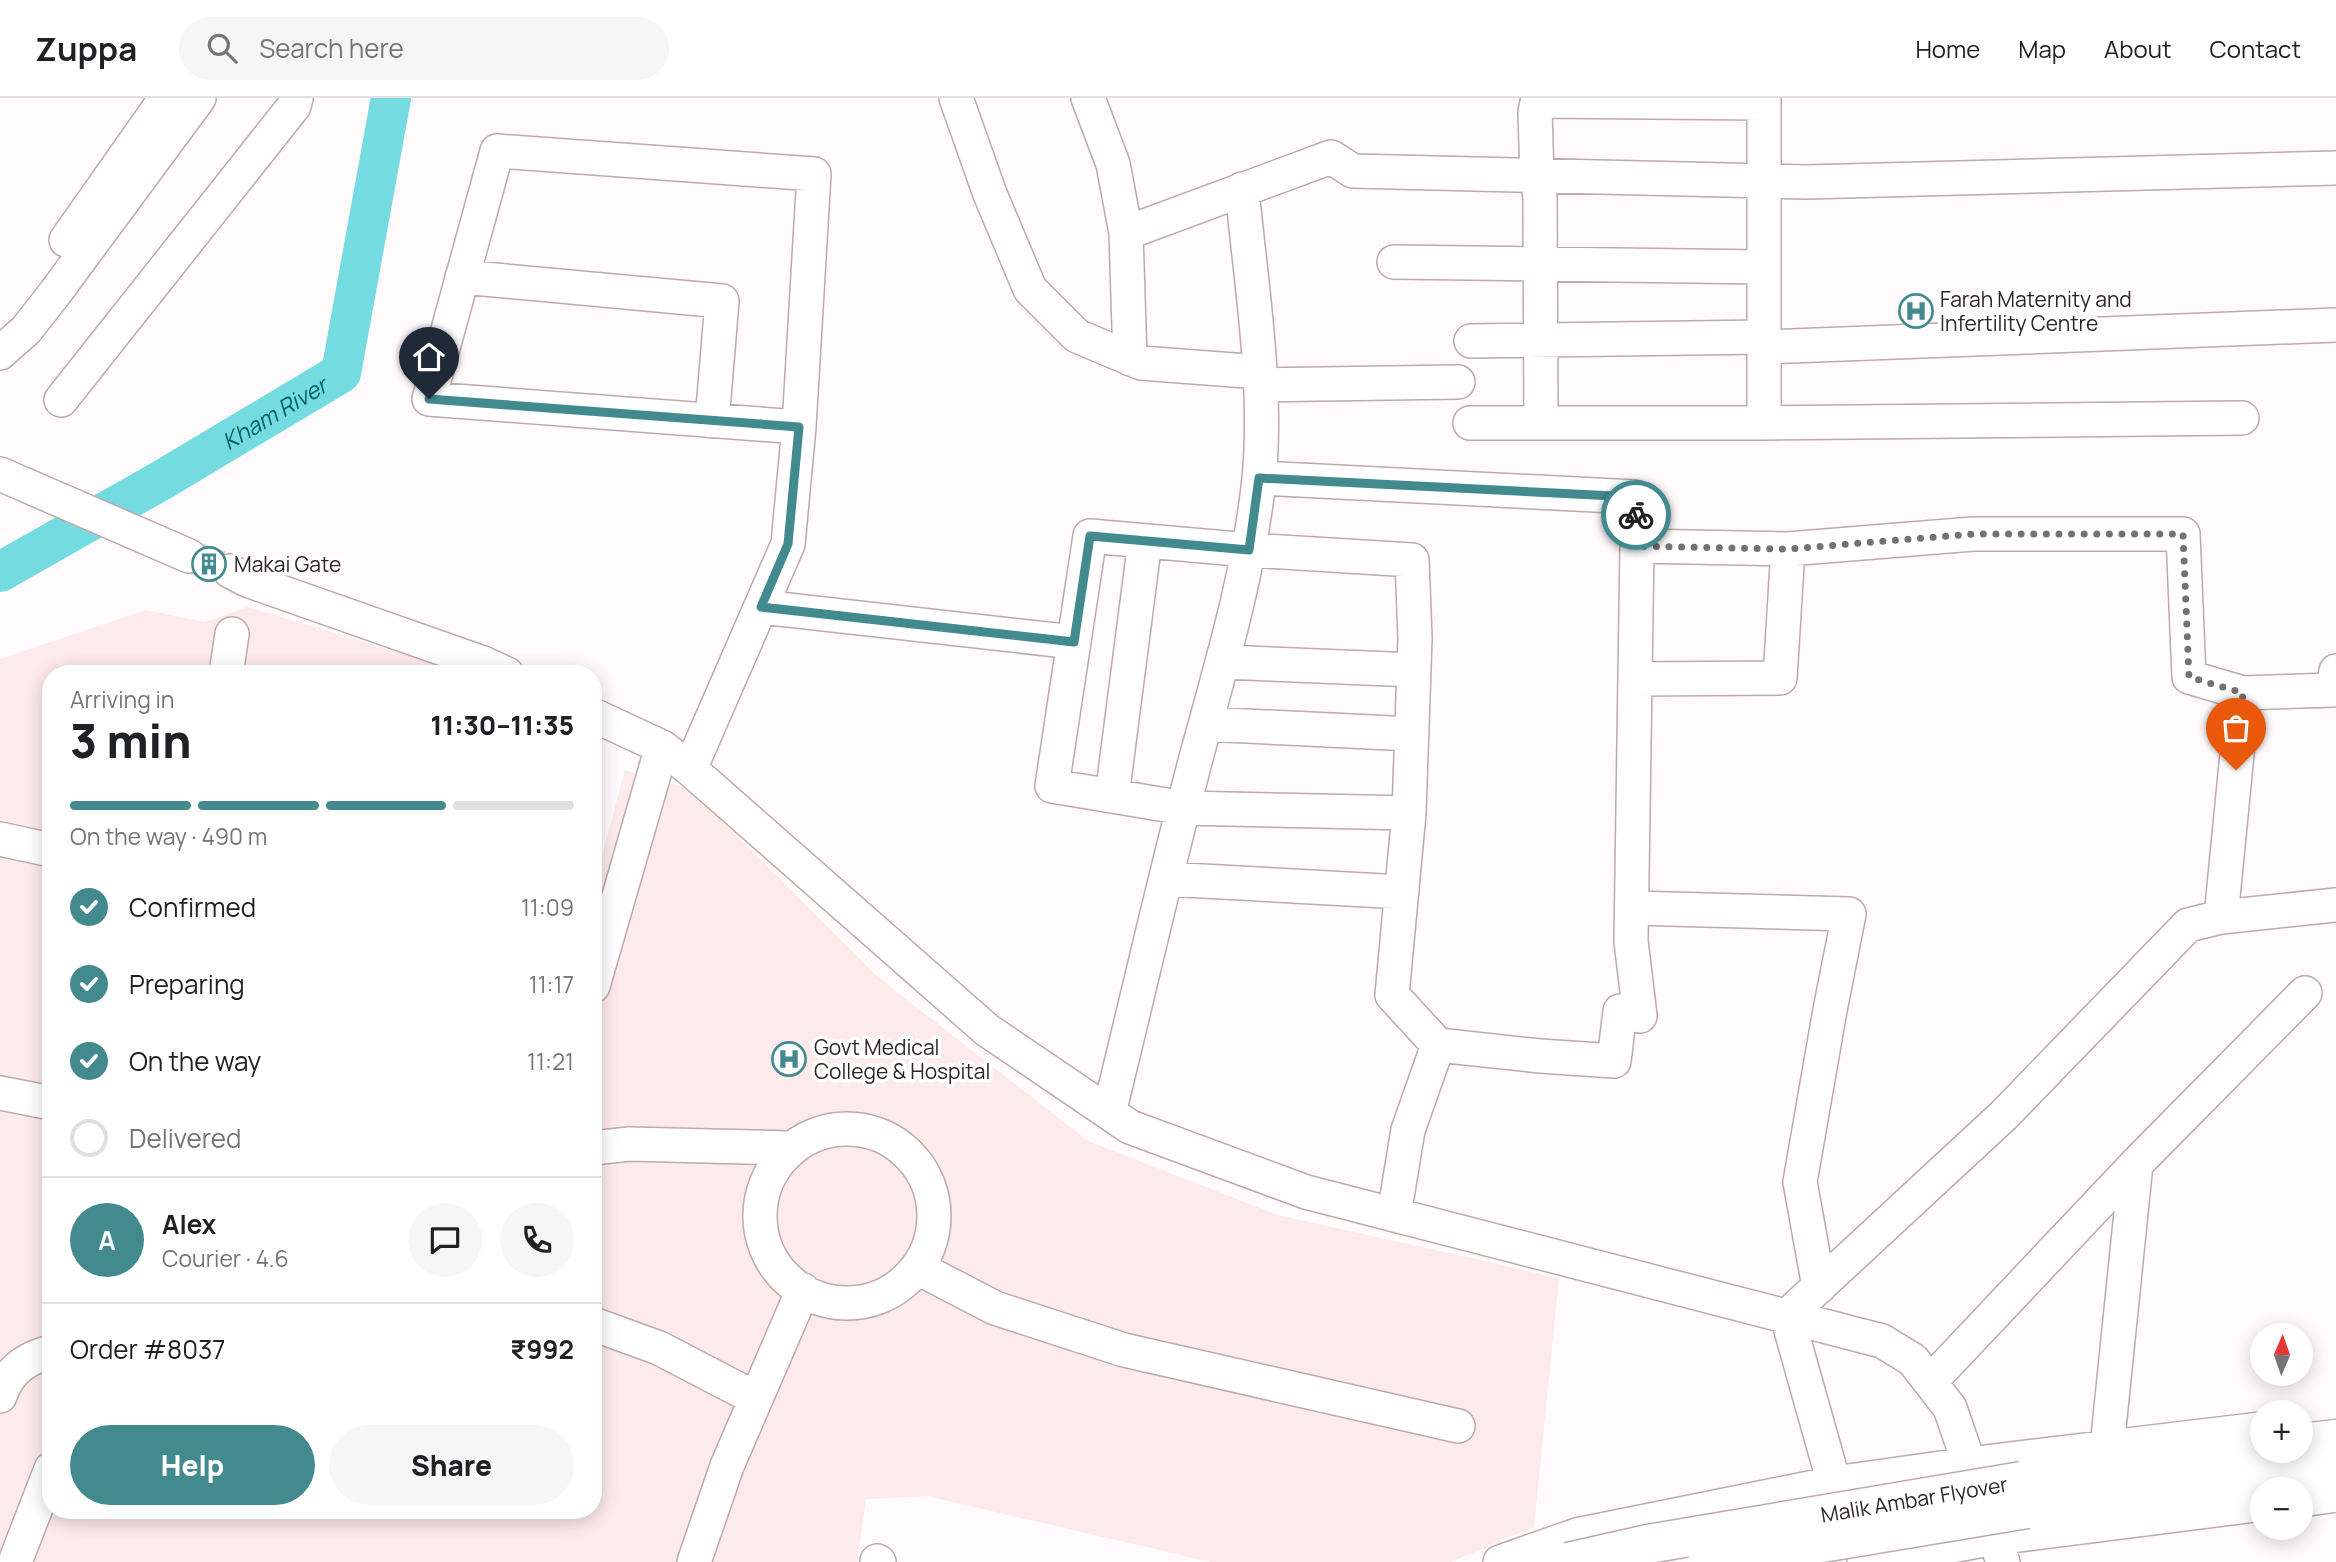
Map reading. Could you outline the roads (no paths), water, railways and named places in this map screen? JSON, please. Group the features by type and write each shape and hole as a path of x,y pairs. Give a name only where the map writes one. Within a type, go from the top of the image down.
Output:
{"main road":[{"path":"2313,1442 2336,1439"},
{"name":"Malik Ambar Flyover","path":"1568,1562 1648,1544 2022,1481 2250,1449"},
{"name":"Malik Ambar Flyover","path":"1707,1562 2027,1509 2336,1471"}],"street":[{"path":"0,329 14,315 166,98"},
{"path":"0,353 26,330 55,293 199,98"},
{"path":"61,400 286,117 296,98"},
{"path":"956,98 990,194 1030,289 1077,336 1141,363 1260,378 1458,382"},
{"path":"1088,98 1112,164 1126,233 1130,359"},
{"path":"1541,423 1540,198 1536,177 1535,107 1541,100 1764,100 1763,423"},
{"path":"690,769 788,544 799,427 814,174 497,151 429,399 799,427"},
{"path":"1126,233 1331,158 1353,171 1808,182 2336,168"},
{"path":"1109,1113 1249,550 1259,478 1262,397 1242,189"},
{"path":"1394,262 1764,267"},
{"path":"462,277 722,301 712,421"},
{"path":"1471,341 1764,342 2336,325"},
{"path":"1470,423 2242,418"},
{"path":"7,477 189,556"},
{"path":"1259,478 1635,497 1636,679 1631,941 1640,1016 1620,1011 1614,1061 1438,1045 1392,995 1409,813 1415,638 1412,561 1090,536 1052,786 1184,808 1409,813"},
{"path":"1637,546 1788,549 1973,534 2183,534 2189,677 2243,693 2333,691 2336,670"},
{"path":"1112,796 1145,541"},
{"path":"1636,679 1780,678 1788,549"},
{"path":"230,571 247,580 487,665"},
{"path":"761,607 1074,642"},
{"path":"227,665 232,634"},
{"path":"1223,662 1414,670"},
{"path":"2221,917 2243,693"},
{"path":"602,719 662,747 987,1030 1130,1127 1306,1192 1882,1342 1913,1360 1951,1409 1999,1550"},
{"path":"1206,724 1412,734"},
{"path":"602,955 657,764"},
{"path":"0,839 42,848"},
{"path":"1166,879 1402,892"},
{"path":"1787,1316 2004,1115 2188,925 2221,917 2336,905"},
{"path":"1632,908 1849,914 1800,1182 1819,1287"},
{"path":"1930,1382 2136,1164 2305,993"},
{"path":"1394,1214 1408,1130 1438,1045"},
{"path":"0,1093 42,1101"},
{"path":"834,1130 868,1131 900,1146 922,1171 934,1203 932,1237 918,1268 892,1291 860,1302 825,1301 795,1286 771,1260 760,1228 762,1194 777,1164 789,1148 834,1130"},
{"path":"602,1147 629,1144 789,1148"},
{"path":"2107,1447 2136,1164"},
{"path":"918,1268 995,1308 1124,1350 1458,1426"},
{"path":"694,1562 727,1466 803,1290"},
{"path":"1787,1316 1834,1483 1870,1562"},
{"path":"602,1327 659,1348 755,1398"},
{"path":"0,1396 5,1381 31,1357 42,1354"},
{"path":"2313,1423 2336,1420"},
{"path":"1500,1562 1577,1535 1834,1483 2250,1430"},
{"path":"15,1562 42,1492"},
{"path":"2313,1498 2336,1495"},
{"path":"1864,1562 1999,1550 2250,1506"},
{"path":"0,1545 2,1562"}],"waterway":[{"name":"Kham River","path":"0,572 162,480 341,373 391,98"}],"tunnel":[{"path":"189,556 230,571"}],"place":[{"name":"Farah Maternity and Infertility Centre","path":"1916,311"},
{"name":"Makai Gate","path":"209,564"},
{"name":"Govt Medical College & Hospital","path":"789,1059"}]}
